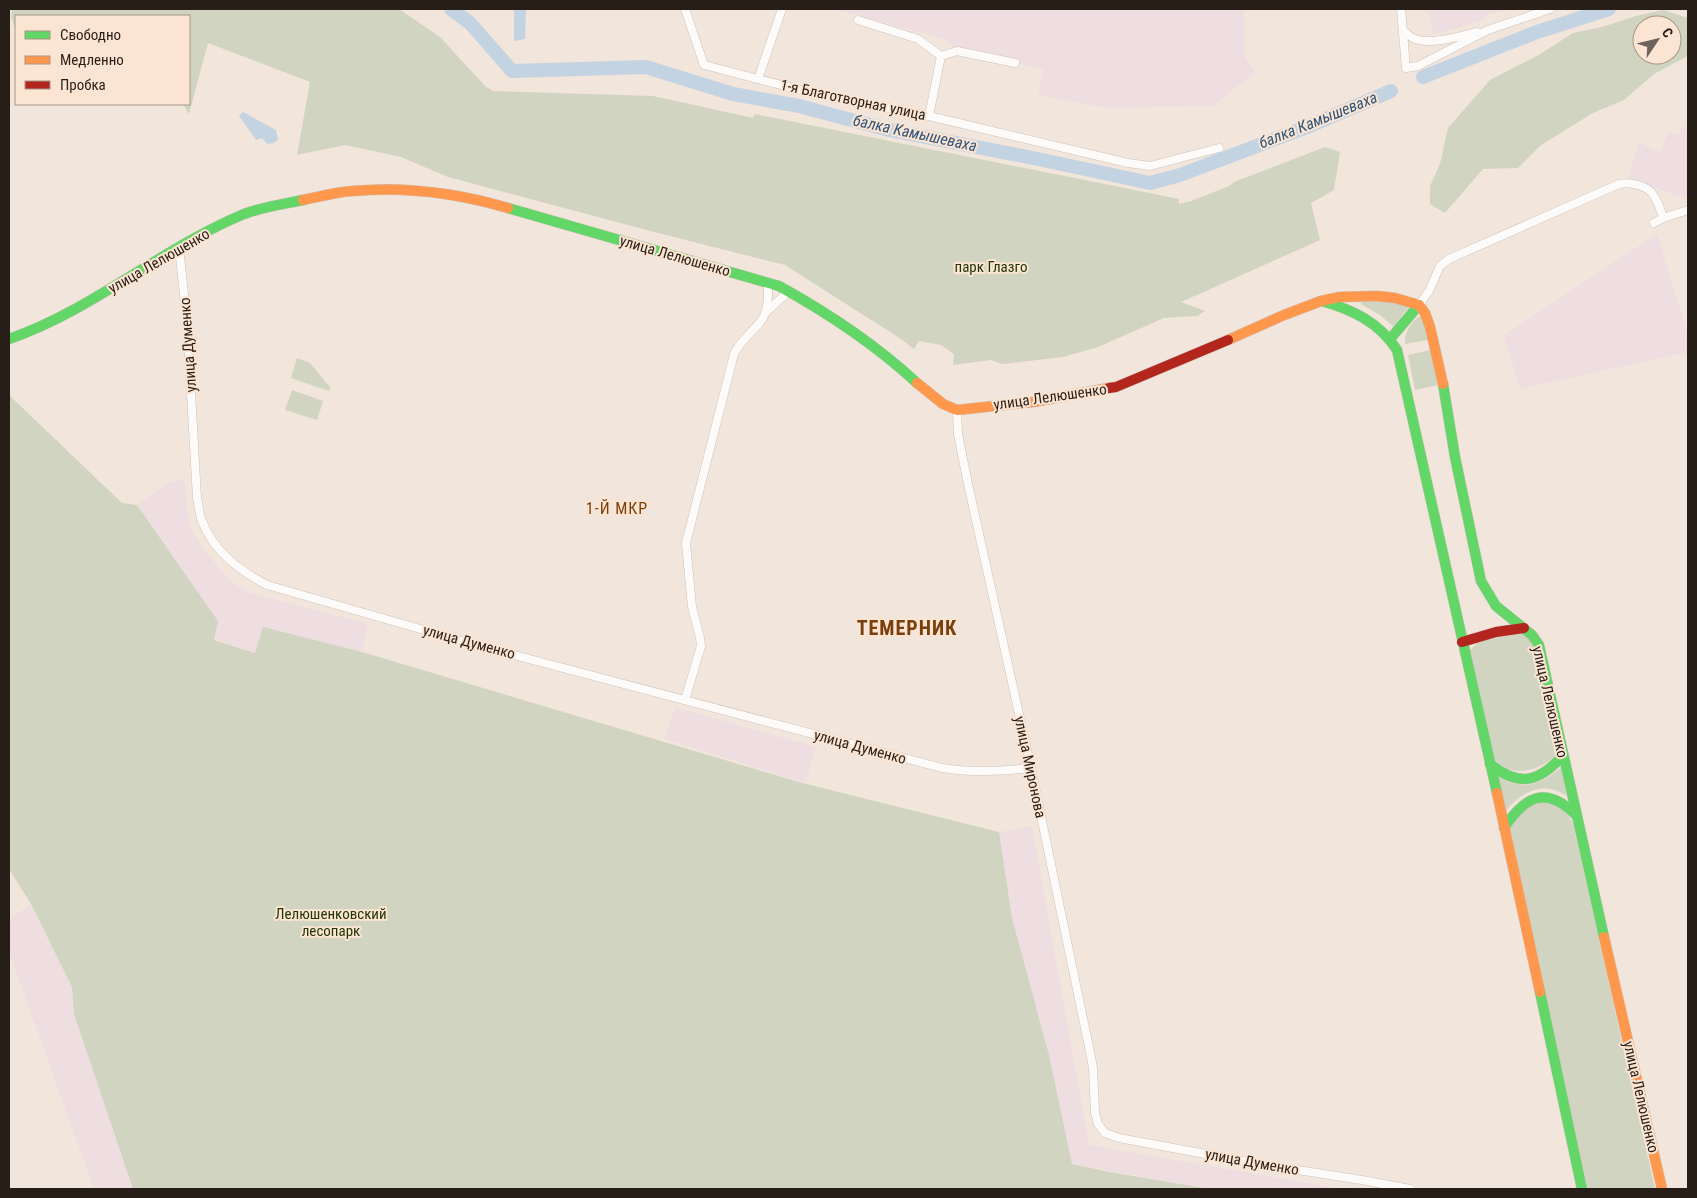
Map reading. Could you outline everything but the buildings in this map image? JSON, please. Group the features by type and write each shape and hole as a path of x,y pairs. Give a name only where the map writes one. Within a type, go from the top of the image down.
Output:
{"street":[{"name":"1-я Благотворная улица","path":"684,9 704,66 816,94 929,116 1128,163 1150,166 1219,148"},
{"path":"758,79 782,9"},
{"path":"1401,9 1406,68 1418,66 1488,30"},
{"path":"1403,30 1413,38 1443,40 1488,30 1550,9"},
{"path":"858,20 918,38 941,56"},
{"path":"941,56 957,51 1015,63"},
{"path":"929,116 941,56"},
{"path":"1390,339 1419,306 1429,291 1440,266 1449,259 1627,182 1650,190 1664,218"},
{"name":"улица Лелюшенко","path":"9,339 32,331 67,313 115,287 179,247 252,212 350,191 394,189 430,191 476,199 768,282 813,304 906,372 947,408 957,410 1033,402 1116,387 1321,301 1348,296 1377,296 1402,300 1419,306 1425,313 1432,335 1448,409 1454,457 1480,581 1496,606 1532,635 1539,645 1576,816 1662,1189"},
{"path":"1654,223 1688,210"},
{"name":"улица Думенко","path":"179,247 187,323 197,498 202,521 218,550 241,571 276,588 476,645 942,768 960,771 991,772 1031,768"},
{"path":"685,700 701,646 692,607 686,543 734,354 741,342 762,320 768,296 768,282"},
{"path":"765,313 789,291"},
{"path":"1321,301 1352,311 1379,328 1390,339 1397,350 1490,764 1582,1189"},
{"name":"улица Миронова","path":"957,410 958,434 968,484 1031,768 1093,1068 1095,1112 1098,1124"},
{"path":"1462,642 1496,632 1524,628"},
{"path":"1490,764 1505,775 1522,779 1534,778 1550,770 1564,755"},
{"path":"1504,828 1512,814 1521,805 1544,797 1562,801 1568,805 1576,816"},
{"name":"улица Думенко","path":"1098,1124 1105,1133 1119,1138 1410,1189"}],"shaded area":[{"path":"835,9 1244,9 1244,55 1255,73 1212,106 1107,108 1038,95 1043,69 955,49 944,39"},
{"path":"1428,9 1510,9 1489,14 1479,21 1433,35"},
{"path":"1683,126 1688,128 1688,199 1628,178 1639,143 1660,152 1669,132 1678,136"},
{"path":"1657,234 1688,335 1688,352 1520,389 1504,335"},
{"path":"184,479 189,522 194,534 205,551 231,582 250,593 368,624 362,652 263,628 256,653 214,639 218,621 137,505 169,483"},
{"path":"675,707 816,747 806,783 665,739"},
{"path":"1032,826 1089,1145 1342,1189 1210,1189 1072,1164 1049,1055 1012,918 999,832"},
{"path":"31,904 72,987 74,1014 133,1189 94,1189 9,952 9,920"}],"green space":[{"name":"парк Глазго","path":"12,9 399,9 440,37 485,86 493,91 653,96 753,118 755,114 1179,199 1179,204 1191,201 1229,186 1234,182 1325,147 1340,152 1334,190 1311,203 1320,240 1181,302 1205,311 1197,316 1164,318 1098,347 1063,357 1002,364 991,360 953,365 954,354 941,345 919,341 914,349 785,265 448,177 401,157 345,145 297,155 310,82 208,43 189,114 184,105 190,105 190,15 15,15 15,29 11,17"},
{"path":"1663,10 1679,15 1640,15"},
{"path":"1682,16 1688,18 1688,56 1682,59"},
{"path":"1632,17 1632,65 1671,65 1654,74 1624,100 1593,113 1541,145 1518,168 1483,169 1445,213 1430,204 1430,186 1440,164 1448,128 1490,80 1537,56 1573,33 1602,27"},
{"path":"1365,300 1411,306 1394,327 1380,315 1361,304"},
{"path":"1422,315 1428,340 1405,344 1409,327"},
{"path":"1431,350 1438,385 1415,390 1408,355"},
{"path":"297,358 310,363 330,387 329,391 291,378"},
{"path":"292,390 323,401 317,420 285,410"},
{"name":"Лелюшенковский лесопарк","path":"9,395 122,503 137,505 218,621 214,640 255,653 263,627 362,652 802,783 999,832 1012,918 1049,1055 1072,1164 1210,1189 133,1189 74,1014 72,987 31,904 9,869"},
{"path":"1523,633 1536,646 1558,750 1552,758 1540,766 1519,771 1499,764 1493,758 1470,650 1480,641"},
{"path":"1562,767 1567,796 1549,789 1531,791 1516,800 1503,815 1494,772 1512,782 1529,785 1545,779"},
{"path":"1548,801 1563,810 1573,824 1655,1189 1588,1189 1509,834 1511,823 1530,803"}],"water":[{"path":"514,9 526,9 525,39 514,41"},
{"path":"243,112 276,130 278,140 267,144 262,138 256,140 239,116"}],"waterway":[{"name":"балка Камышеваха","path":"451,9 470,23 512,71 646,67 733,94 799,106 889,130 1150,183 1180,175 1307,127 1391,91"},
{"name":"балка Камышеваха","path":"1423,77 1537,32 1609,9"}],"traffic: fast":[{"path":"9,339 40,327 70,312 214,228 244,214 303,200"},
{"path":"508,208 779,286 851,330 917,383"},
{"path":"1322,301 1364,318 1382,332 1397,350 1497,793"},
{"path":"1390,339 1419,305"},
{"path":"1443,384 1455,457 1481,581 1496,606 1532,635 1539,645 1604,937"},
{"path":"1490,764 1510,776 1528,779 1546,771 1563,755"},
{"path":"1504,828 1520,808 1537,798 1546,797 1555,800 1576,815"},
{"path":"1540,992 1582,1189"}],"traffic: slow":[{"path":"303,200 334,193 392,189 470,198 508,208"},
{"path":"1228,340 1321,301 1339,297 1377,296 1395,298 1419,305 1425,313 1443,384"},
{"path":"917,383 943,404 957,410 1033,402 1109,388"},
{"path":"1497,793 1540,992"},
{"path":"1604,937 1662,1189"}],"traffic: jam":[{"path":"1109,388 1116,387 1228,340"},
{"path":"1462,642 1496,632 1524,628"}],"district":[{"name":"1-Й МКР","path":"617,508"},
{"name":"ТЕМЕРНИК","path":"907,628"}]}
